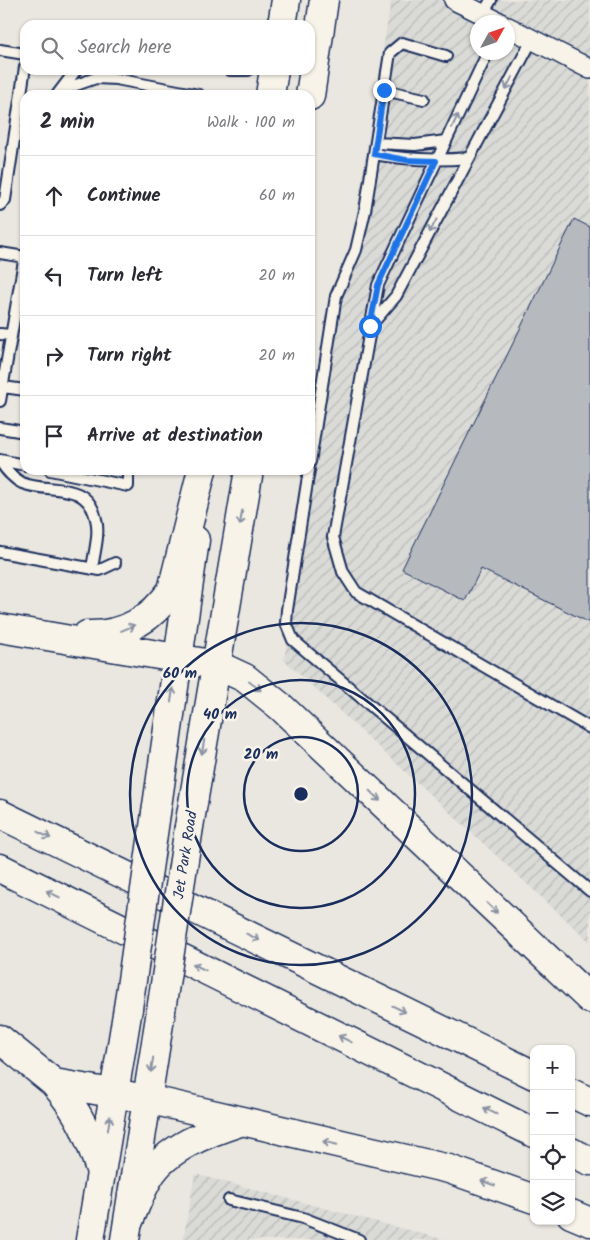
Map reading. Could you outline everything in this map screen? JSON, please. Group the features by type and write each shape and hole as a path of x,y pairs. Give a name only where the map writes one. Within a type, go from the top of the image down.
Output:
{"main road":[{"path":"283,20 286,0"},
{"path":"315,62 324,0"},
{"path":"271,90 273,75"},
{"path":"311,90 313,75"},
{"path":"28,632 99,635 116,632 145,620 161,605 172,590 203,475"},
{"path":"90,1240 128,1008 203,475"},
{"name":"Jet Park Road","path":"126,1232 189,827 248,475"},
{"path":"0,628 217,666 245,678 281,707 590,999"},
{"path":"0,814 530,1072"},
{"path":"0,868 530,1131"},
{"path":"0,1039 54,1084 72,1104 83,1122 101,1172"},
{"path":"54,1084 147,1099 449,1169 530,1198"},
{"path":"575,1095 590,1102"},
{"path":"126,1232 150,1176 176,1150 201,1136 240,1122"},
{"path":"575,1154 590,1161"},
{"path":"575,1216 590,1222"}],"street":[{"path":"454,0 491,12"},
{"path":"515,31 590,70"}],"lane":[{"path":"370,326 396,296 532,40"},
{"path":"315,430 336,296 356,250 376,143 390,53 397,45 402,43 446,56"},
{"path":"0,50 20,53"},
{"path":"484,60 378,285 333,537 343,572 356,592 590,728"},
{"path":"22,90 24,75"},
{"path":"62,90 73,75"},
{"path":"67,90 96,78 116,79 173,90"},
{"path":"384,90 424,99"},
{"path":"0,206 5,200 20,100"},
{"path":"376,143 415,145 446,141"},
{"path":"374,154 406,160 436,161 469,158"},
{"path":"0,253 20,255"},
{"path":"0,401 20,286"},
{"path":"0,334 12,335"},
{"path":"3,387 20,389"},
{"path":"0,428 20,431"},
{"path":"0,460 20,464"},
{"path":"0,460 6,470 23,484 72,490 88,503 96,520 97,535 92,569"},
{"path":"74,475 128,486 128,475"},
{"path":"308,475 287,610 286,624 293,640 590,891"},
{"path":"0,552 100,570 115,563"},
{"path":"228,1200 303,1218 359,1240"}],"shaded area":[{"path":"391,0 590,0 590,942 284,660"},
{"path":"195,1174 446,1240 183,1240"}],"building":[{"path":"574,219 590,227 590,623 481,569 465,601 402,569"}],"route":[{"path":"370,326 378,285 436,161 406,160 374,154 384,90"}]}
